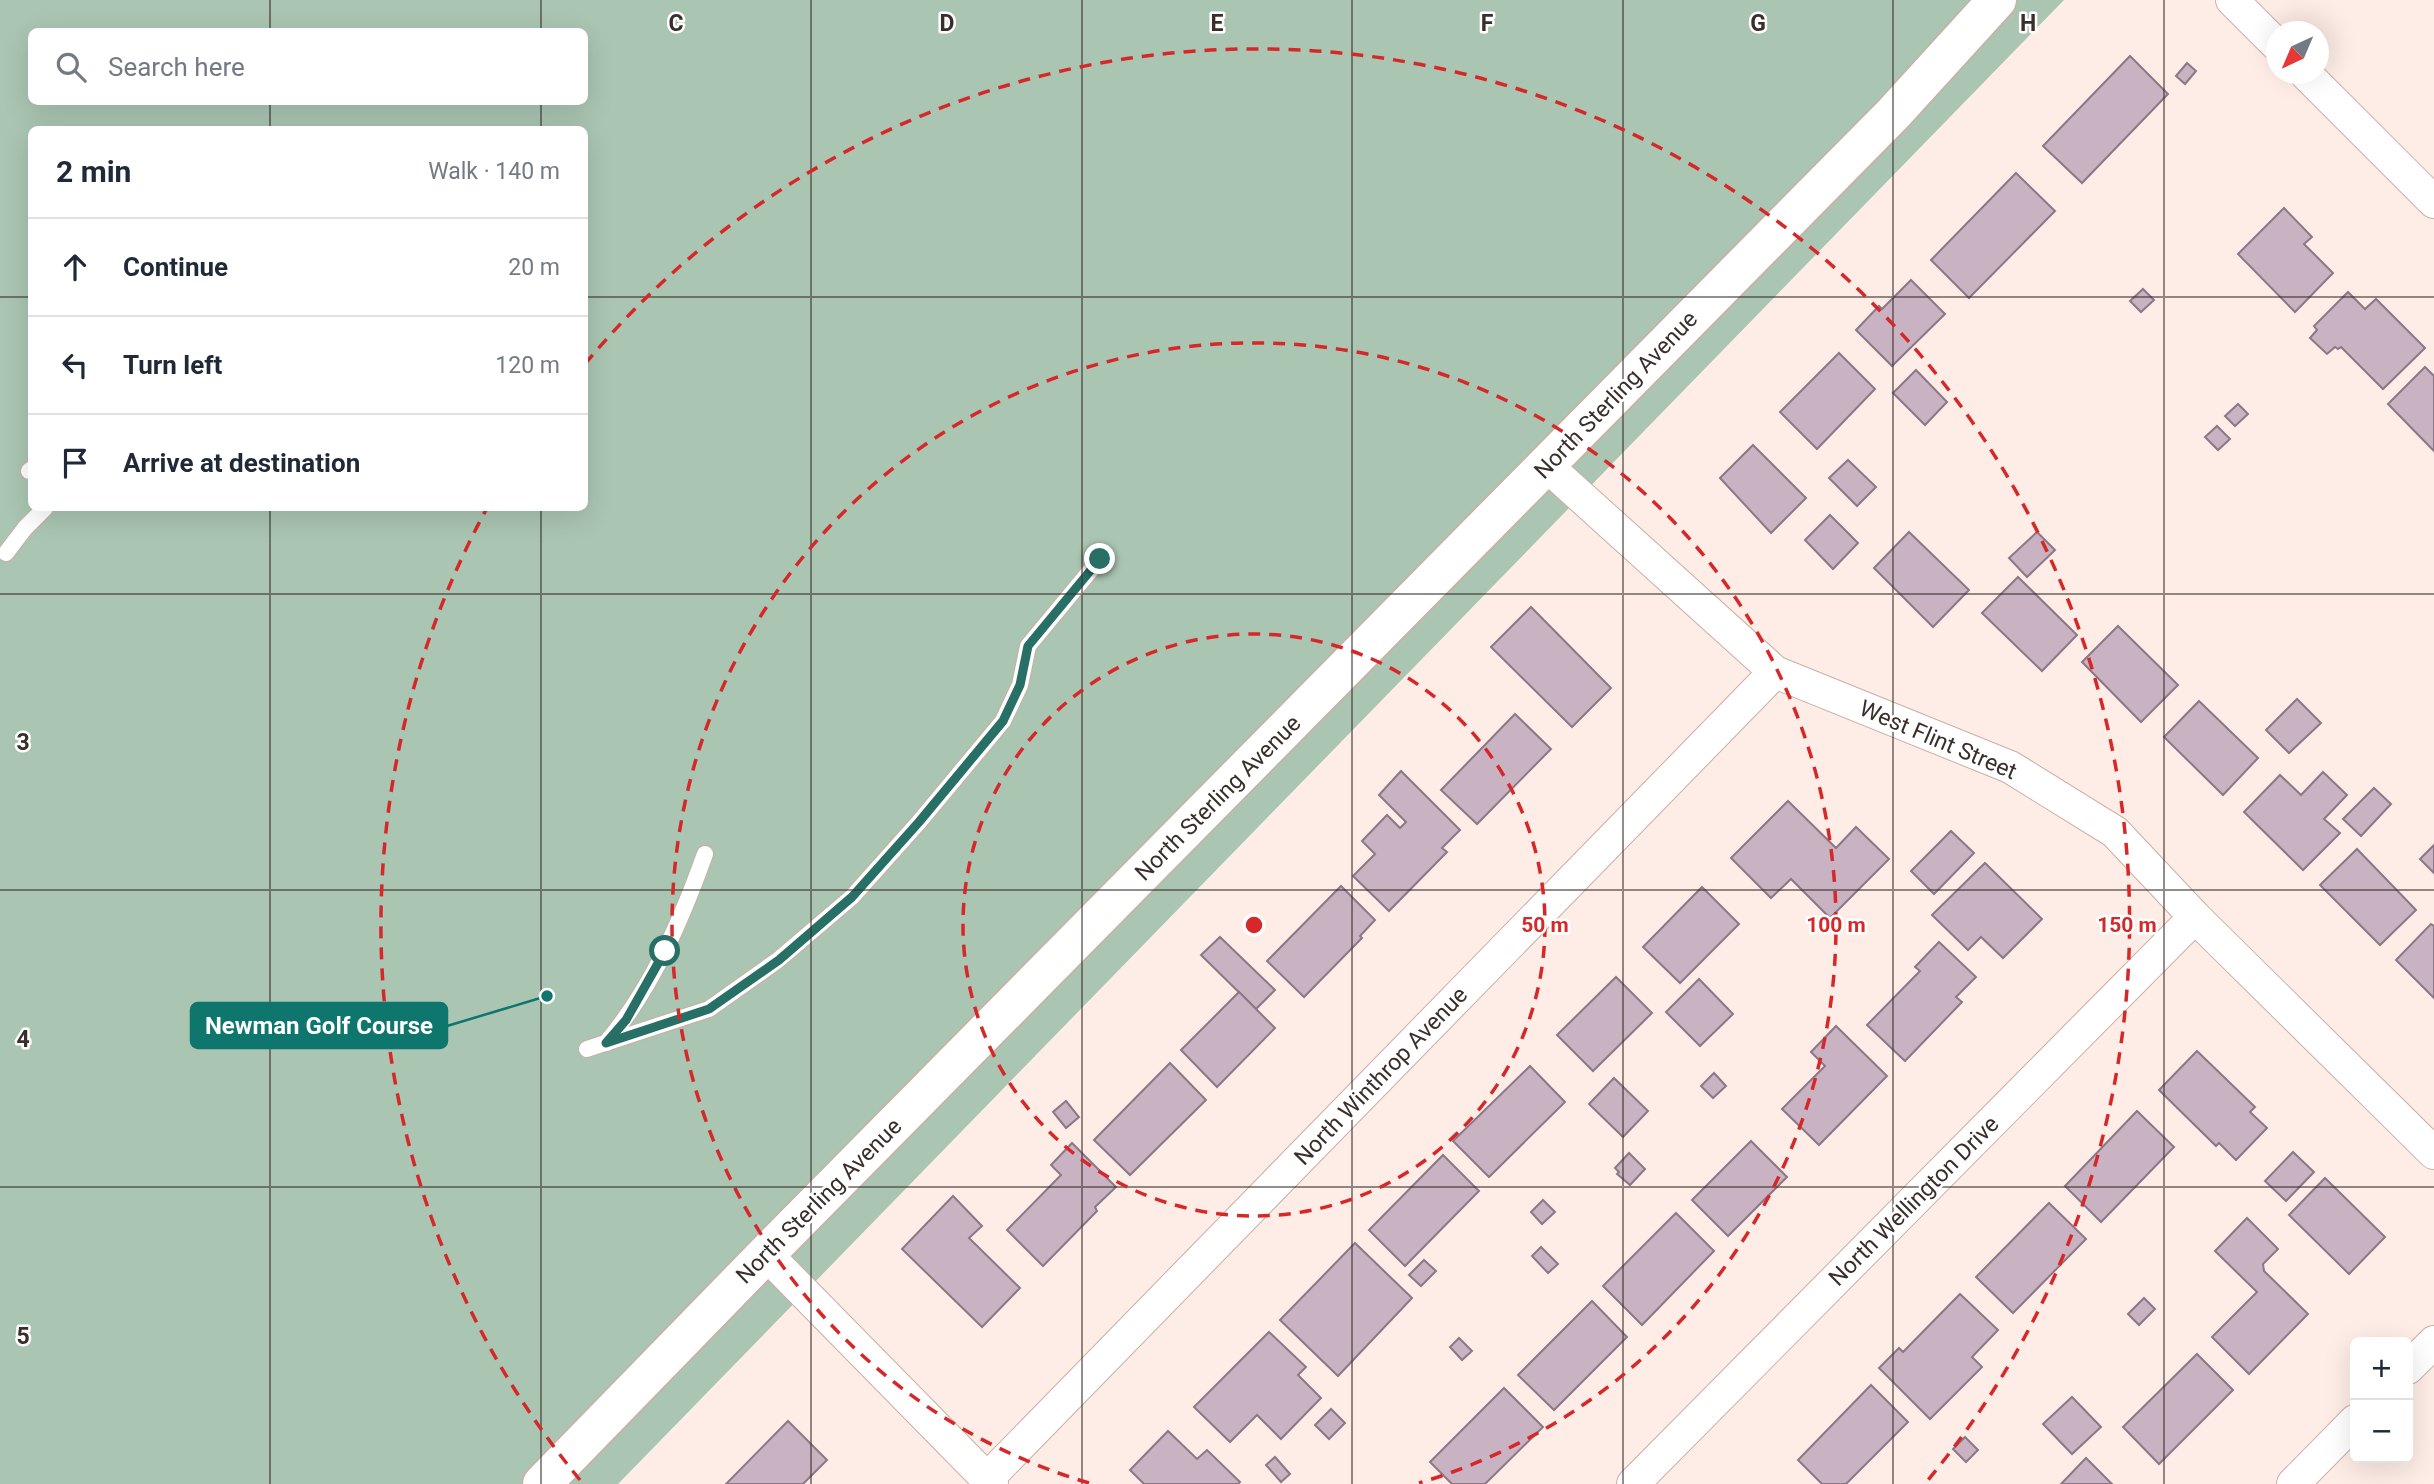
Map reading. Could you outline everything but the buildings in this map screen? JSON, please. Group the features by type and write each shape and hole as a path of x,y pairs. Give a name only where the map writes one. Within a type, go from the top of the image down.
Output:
{"main road":[{"name":"North Sterling Avenue","path":"542,1484 1894,113 1997,0"},
{"name":"North Sterling Avenue","path":"1894,113 2022,0"}],"street":[{"path":"2232,0 2266,33"},
{"path":"2316,84 2434,202"},
{"name":"West Flint Street","path":"1547,466 1775,672 2010,766 2115,832 2195,917 2434,1153"},
{"name":"North Winthrop Avenue","path":"990,1481 1775,672"},
{"name":"North Wellington Drive","path":"1633,1484 2195,917"},
{"path":"766,1254 990,1481"},
{"path":"2413,1363 2434,1342"},
{"path":"2293,1484 2350,1427"}],"lane":[{"path":"6,553 42,511"},
{"path":"587,1049 709,1009 779,960 852,897 1003,721 1020,685 1028,646 1100,559"},
{"path":"606,1043 626,1020 665,951 688,901 705,854"}],"green space":[{"path":"0,0 2064,0 618,1484 0,1484"}],"place":[{"name":"Newman Golf Course","path":"547,996"}],"route":[{"path":"665,951 626,1020 606,1043 709,1009 779,960 852,897 975,757 1003,721 1020,685 1028,646 1100,559"}]}
